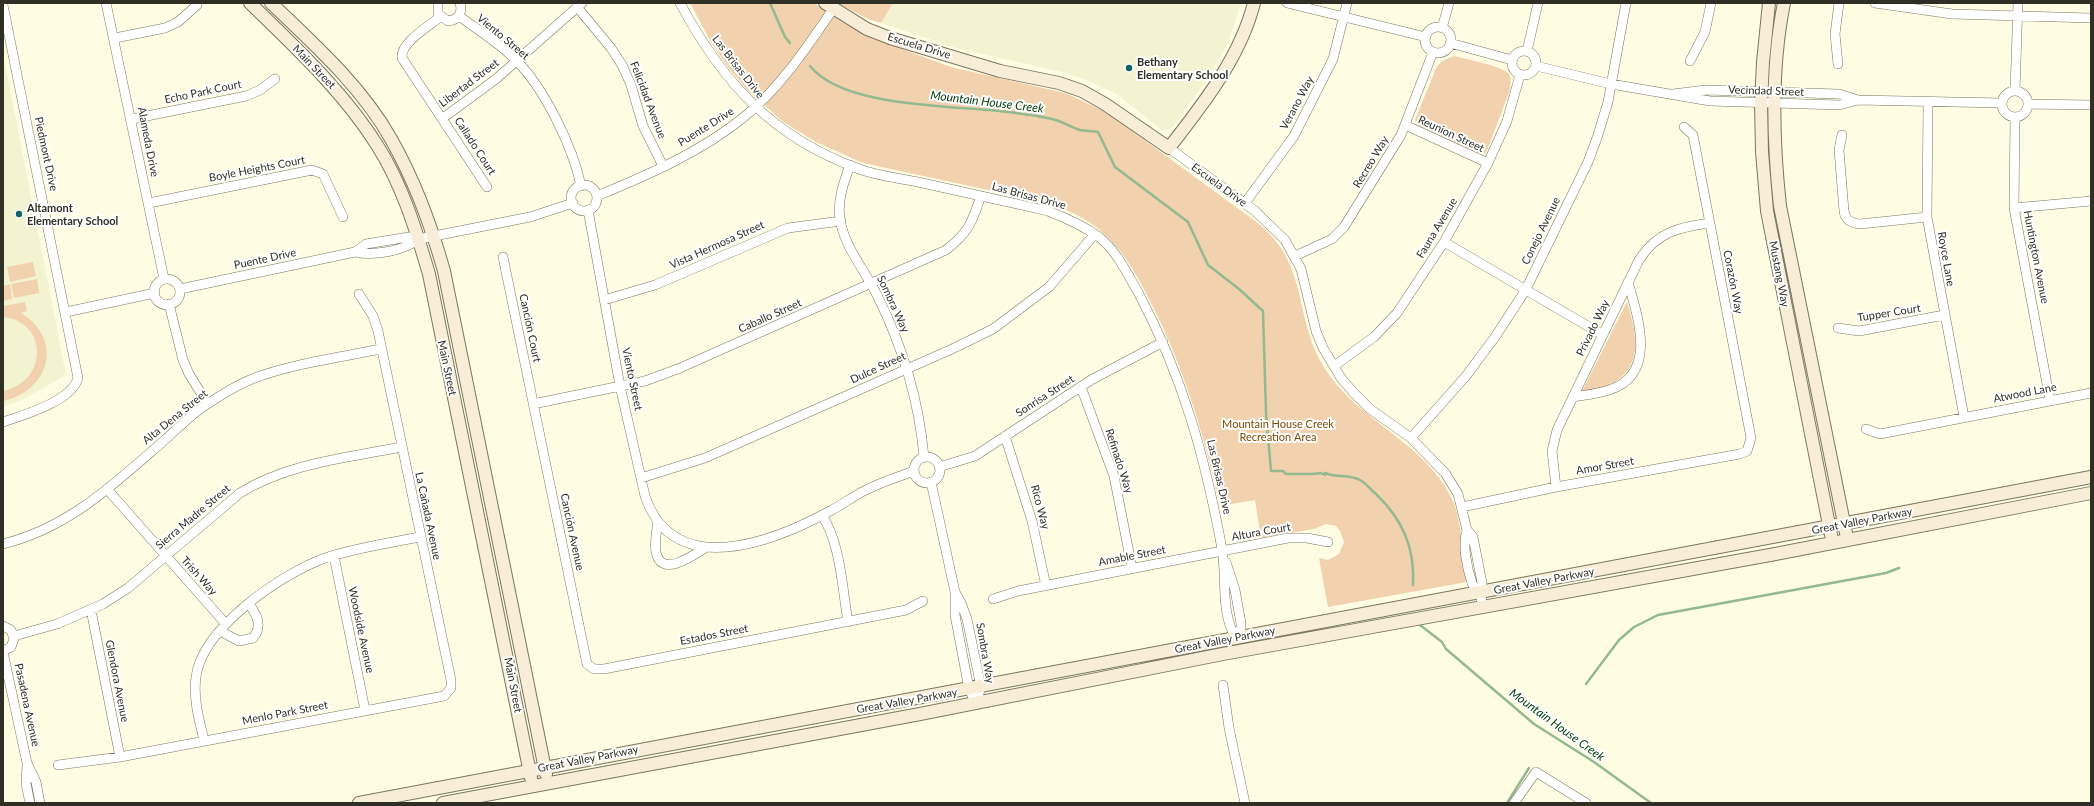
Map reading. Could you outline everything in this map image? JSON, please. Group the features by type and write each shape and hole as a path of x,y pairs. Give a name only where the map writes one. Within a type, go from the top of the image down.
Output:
{"main road":[{"name":"Main Street","path":"250,3 325,78 356,114 378,146 405,200 419,239 429,274 533,786"},
{"name":"Main Street","path":"271,3 336,67 368,104 391,138 419,194 434,236 444,271 548,783"},
{"path":"1169,148 1216,86 1237,48 1254,3"},
{"name":"Mustang Way","path":"1769,3 1761,98 1762,152 1767,211 1833,542"},
{"name":"Mustang Way","path":"1784,3 1775,98 1776,169 1785,237 1847,540"},
{"name":"Escuela Drive","path":"829,6 867,29 890,38 1000,70 1059,83 1082,91 1105,104 1169,148"},
{"name":"Great Valley Parkway","path":"359,803 544,767 975,688 2091,478"},
{"name":"Great Valley Parkway","path":"443,803 976,703 1223,654 1847,540 2091,493"},
{"path":"1223,654 1234,644 1236,638"}],"street":[{"path":"438,3 437,11 440,17 448,21 456,19 459,16 462,8 460,3"},
{"name":"Las Brisas Drive","path":"680,3 710,55 754,108 775,124 821,153 861,170 1048,211 1071,220 1095,234 1110,248 1124,268 1163,342 1190,412 1206,468 1222,552 1235,590 1241,623 1241,628 1236,638"},
{"path":"1287,3 1426,37"},
{"name":"Verano Way","path":"1245,203 1294,136 1333,59 1347,3"},
{"path":"1442,28 1449,3"},
{"path":"1527,51 1538,3"},
{"name":"Conejo Avenue","path":"1411,438 1466,376 1495,337 1525,291 1588,162 1597,138 1611,84 1626,3"},
{"path":"1690,61 1706,32 1711,3"},
{"path":"1838,64 1835,34 1840,3"},
{"path":"1875,3 1952,14 2091,18"},
{"path":"2015,91 2016,17 2018,3"},
{"name":"Piedmont Drive","path":"3,5 66,312 78,378 76,386 62,398 3,422"},
{"name":"Alameda Drive","path":"108,5 164,279"},
{"path":"115,38 165,28 178,22 197,5"},
{"name":"Libertad Street","path":"443,118 496,79 580,5"},
{"name":"Felicidad Avenue","path":"580,5 622,65 631,85 644,126 663,166"},
{"name":"Puente Drive","path":"597,196 663,166 720,135 754,108 777,85 829,6"},
{"name":"Viento Street","path":"459,16 517,60 533,80 554,114 577,170 581,186"},
{"name":"Callado Court","path":"440,17 406,45 402,52 402,58 443,118 487,187"},
{"path":"1442,28 1448,33 1450,43 1446,50 1434,52 1426,45 1426,37 1430,30 1442,28"},
{"path":"1450,43 1512,60"},
{"path":"1527,51 1535,58 1536,66 1528,74 1520,75 1514,71 1512,60 1519,52 1527,51"},
{"name":"Recreo Way","path":"1295,256 1332,239 1344,227 1401,135 1434,52"},
{"name":"Vecindad Street","path":"1536,66 1611,84 1673,94 1706,90 1761,98 1775,98 1839,105 1858,100 2002,103"},
{"name":"Fauna Avenue","path":"1334,366 1374,337 1397,313 1444,242 1488,164 1507,121 1520,75"},
{"name":"Echo Park Court","path":"132,119 246,96 260,90 275,79"},
{"path":"2015,91 2026,96 2028,104 2022,114 2015,117 2004,111 2002,103 2007,93 2015,91"},
{"name":"Royce Lane","path":"1928,102 1926,217 1964,417"},
{"path":"2028,104 2091,105"},
{"name":"Huntington Avenue","path":"2015,117 2014,208 2050,400"},
{"name":"Reunion Street","path":"1405,126 1488,164"},
{"name":"Corazón Way","path":"1684,127 1693,135 1751,438 1749,445"},
{"path":"1842,135 1839,150 1844,211 1847,219 1854,223 1860,224 1926,217"},
{"name":"Escuela Drive","path":"1169,148 1245,203 1271,225 1285,240 1301,269 1316,331 1322,348 1334,366 1352,392 1370,409 1411,438 1445,473 1458,494 1467,530 1473,537 1482,583 1480,593 1483,607"},
{"name":"Sombra Way","path":"850,165 840,198 841,221 846,239 871,284 889,322 906,369 918,408 924,457"},
{"name":"Boyle Heights Court","path":"149,203 312,170 323,174 343,217"},
{"path":"581,186 591,188 597,196 594,206 588,210 580,210 573,204 573,192 581,186"},
{"name":"Caballo Street","path":"533,404 645,381 680,368 946,250 957,242 968,229 981,196"},
{"path":"2014,208 2091,201"},
{"name":"Puente Drive","path":"180,289 355,252 368,255 411,245 419,239 530,217 573,204"},
{"name":"Viento Street","path":"588,210 620,386 650,511 663,528 678,540 705,548"},
{"name":"Vista Hermosa Street","path":"604,300 655,286 788,228 841,221"},
{"name":"Privado Way","path":"1556,487 1553,442 1628,282 1645,252 1654,242 1683,227 1710,223"},
{"name":"Dulce Street","path":"641,478 705,458 993,329 1049,287 1095,234"},
{"path":"1444,242 1525,291 1603,335"},
{"name":"Canción Court","path":"503,257 533,404"},
{"path":"164,279 175,281 180,289 177,299 169,304 160,302 155,293 157,284 164,279"},
{"path":"1573,398 1613,388 1625,382 1637,366 1641,336 1628,282"},
{"path":"66,312 155,293"},
{"name":"La Cañada Avenue","path":"360,294 373,316 382,349 451,680 451,688"},
{"path":"169,304 183,360 207,403"},
{"name":"Tupper Court","path":"1838,328 1859,332 1944,315"},
{"name":"Sonrisa Street","path":"939,467 975,456 1081,387 1163,342"},
{"name":"Alta Dena Street","path":"3,544 25,538 56,525 79,511 108,489 207,403 259,376 287,368 382,349"},
{"name":"Refinado Way","path":"1081,387 1114,476 1132,568"},
{"name":"Atwood Lane","path":"1866,429 1880,434 2091,393"},
{"name":"Canción Avenue","path":"533,404 587,664"},
{"name":"Rico Way","path":"1005,436 1032,521 1046,586"},
{"name":"Amor Street","path":"1462,507 1556,487 1740,454 1747,451 1749,445"},
{"name":"Sierra Madre Street","path":"14,636 57,624 91,610 128,588 240,493 260,482 283,472 303,467 402,447"},
{"path":"924,457 935,460 939,467 937,478 931,482 920,480 914,471 917,462 924,457"},
{"path":"658,521 656,552 661,560 667,564 681,563 705,548 740,546 782,534 822,515 866,489 914,471"},
{"name":"Sombra Way","path":"931,482 955,592 961,602 967,619 976,703"},
{"name":"Trish Way","path":"108,489 166,556 223,627"},
{"path":"822,515 832,535 848,622"},
{"path":"204,740 195,693 196,677 200,661 206,649 223,627 249,604 274,585 307,565 334,556 420,537"},
{"name":"Altura Court","path":"1222,552 1288,538 1307,538 1328,542"},
{"name":"Amable Street","path":"993,599 1132,568 1222,552"},
{"name":"Woodside Avenue","path":"334,556 365,710"},
{"name":"Estados Street","path":"587,664 594,669 604,669 906,610 922,601"},
{"path":"223,627 239,641 253,638 258,627 257,618 249,604"},
{"name":"Glendora Avenue","path":"91,610 120,757"},
{"path":"3,626 11,630 14,636 11,647 3,651"},
{"name":"Pasadena Avenue","path":"3,651 27,763 36,782 40,803"},
{"path":"1222,685 1229,728 1245,803"},
{"name":"Menlo Park Street","path":"58,765 78,764 120,757 444,696 451,688"},
{"name":"Pasadena Avenue","path":"27,763 26,784 30,803"},
{"path":"1514,803 1536,772 1586,803"}],"shaded area":[{"name":"Bethany Elementary School","path":"893,3 1241,3 1228,43 1207,79 1173,127 1163,131 1118,95 1091,82 1066,73 956,48 881,23"},
{"name":"Altamont Elementary School","path":"3,53 66,375 24,399 3,407"}],"green space":[{"name":"Mountain House Creek Recreation Area","path":"690,3 814,3 843,23 872,38 951,67 1065,93 1106,112 1255,221 1272,236 1284,253 1292,269 1312,343 1321,362 1334,382 1369,415 1424,461 1440,479 1452,499 1460,528 1467,582 1328,607 1319,558 1328,560 1339,554 1344,542 1340,531 1336,526 1326,524 1314,529 1261,538 1255,500 1220,506 1200,427 1183,377 1163,327 1136,274 1111,240 1081,217 1039,201 863,163 816,142 782,121 747,90 712,44"},
{"path":"837,3 893,3 881,23 868,19"},
{"path":"1454,56 1499,68 1510,76 1510,90 1486,153 1478,154 1417,125 1415,120 1437,66 1444,60"},
{"path":"33,262 36,276 10,282 7,267"},
{"path":"37,279 39,293 14,298 11,284"},
{"path":"10,284 12,299 3,301 3,286"},
{"path":"25,302 27,311 21,313 34,324 43,336 47,350 46,363 41,376 32,387 19,395 3,401 3,391 18,385 28,376 35,365 37,352 35,340 29,329 18,321 3,317 3,306"},
{"path":"1627,302 1631,314 1635,338 1633,360 1628,370 1620,379 1608,386 1581,393"}],"waterway":[{"name":"Mountain House Creek","path":"770,3 785,37 790,43"},
{"name":"Mountain House Creek","path":"810,66 827,80 850,91 877,98 906,103 993,110 1038,116 1056,120 1080,130 1098,132 1115,167 1188,222 1208,265 1239,289 1263,311 1266,413 1271,471 1283,471 1286,474 1321,473 1325,475 1325,473 1356,478 1364,483 1385,504 1400,524 1412,559 1413,585"},
{"path":"1586,684 1619,640 1634,627 1658,615 1886,573 1899,568"},
{"name":"Mountain House Creek","path":"1420,625 1442,642 1446,649 1534,724 1594,762 1651,803"},
{"path":"1507,803 1529,768"}],"place":[{"name":"Bethany Elementary School","path":"1129,68"},
{"name":"Altamont Elementary School","path":"19,214"}]}
